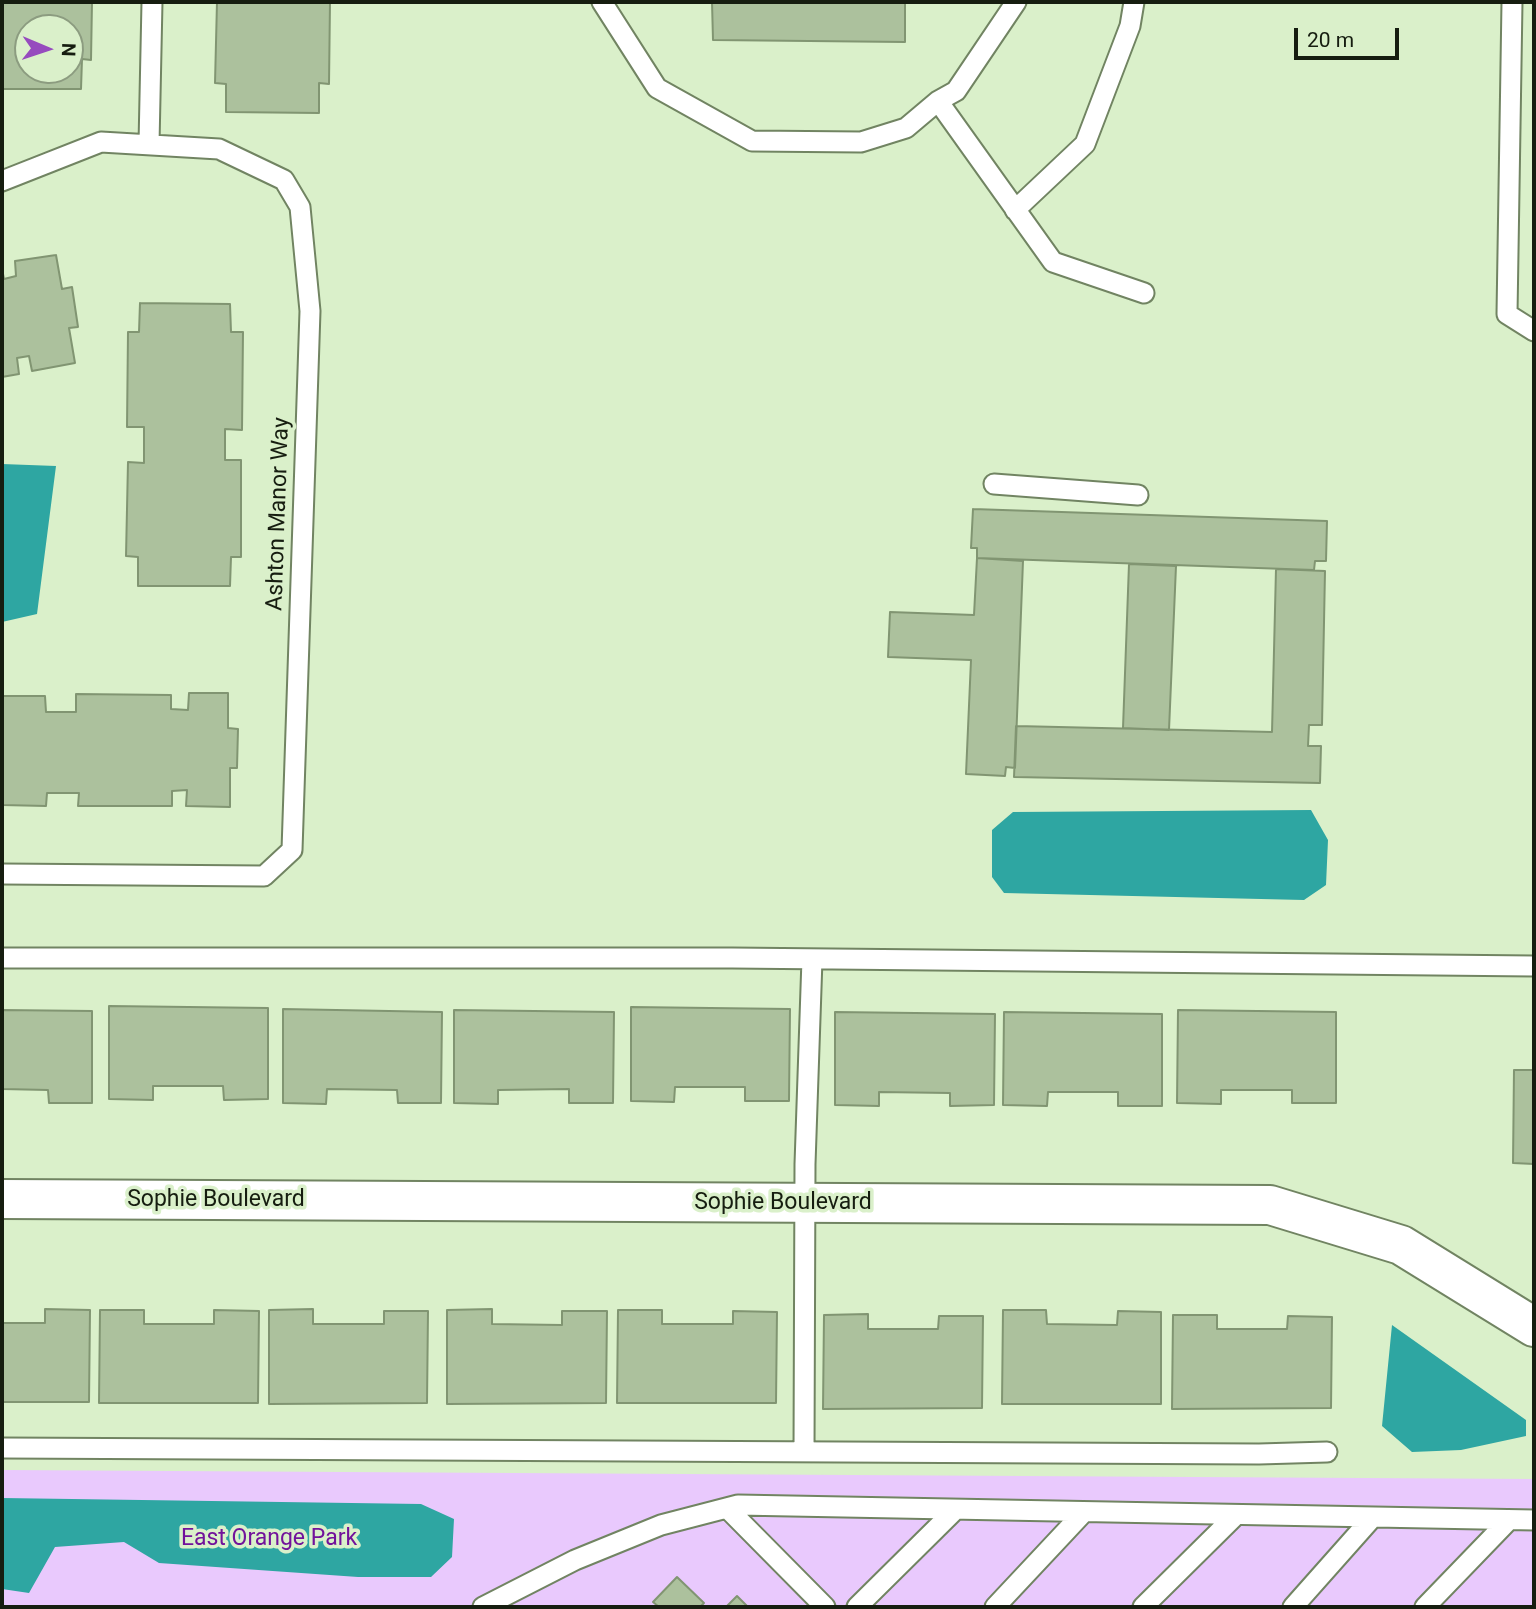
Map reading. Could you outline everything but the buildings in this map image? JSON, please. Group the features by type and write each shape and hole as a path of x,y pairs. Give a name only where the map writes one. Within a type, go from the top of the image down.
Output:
{"street":[{"name":"Sophie Boulevard","path":"2,1199 1270,1205 1401,1245 1534,1327"}],"lane":[{"path":"149,144 152,2"},
{"path":"602,2 657,88 752,141 861,142 906,128 938,101 957,91 1016,2"},
{"path":"1015,209 1085,144 1130,26 1134,2"},
{"path":"1511,2 1507,314 1534,331"},
{"path":"938,101 1053,262 1144,292"},
{"name":"Ashton Manor Way","path":"2,181 101,142 219,149 284,180 300,207 310,311 292,850 264,876 2,874"},
{"path":"995,484 1138,495"},
{"path":"2,958 812,959 1534,966"},
{"path":"804,1452 805,1203 812,959"},
{"path":"2,1448 1245,1454 1327,1452"},
{"path":"483,1607 575,1560 648,1530 738,1505 1534,1520"},
{"path":"727,1508 825,1607"},
{"path":"857,1607 955,1510"},
{"path":"995,1607 1084,1512"},
{"path":"1143,1607 1236,1515"},
{"path":"1293,1607 1372,1518"},
{"path":"1425,1607 1509,1520"}],"green space":[{"name":"East Orange Park","path":"2,1470 1534,1479 1534,1607 2,1607"}],"water":[{"path":"2,464 56,466 37,614 2,622"},
{"path":"1311,810 1328,840 1326,885 1304,900 1004,893 992,877 992,830 1013,812"},
{"path":"1392,1325 1526,1420 1526,1436 1461,1450 1412,1452 1382,1426"},
{"path":"2,1498 421,1504 454,1519 452,1557 431,1577 358,1577 159,1563 124,1542 55,1547 29,1593 2,1589"}]}
